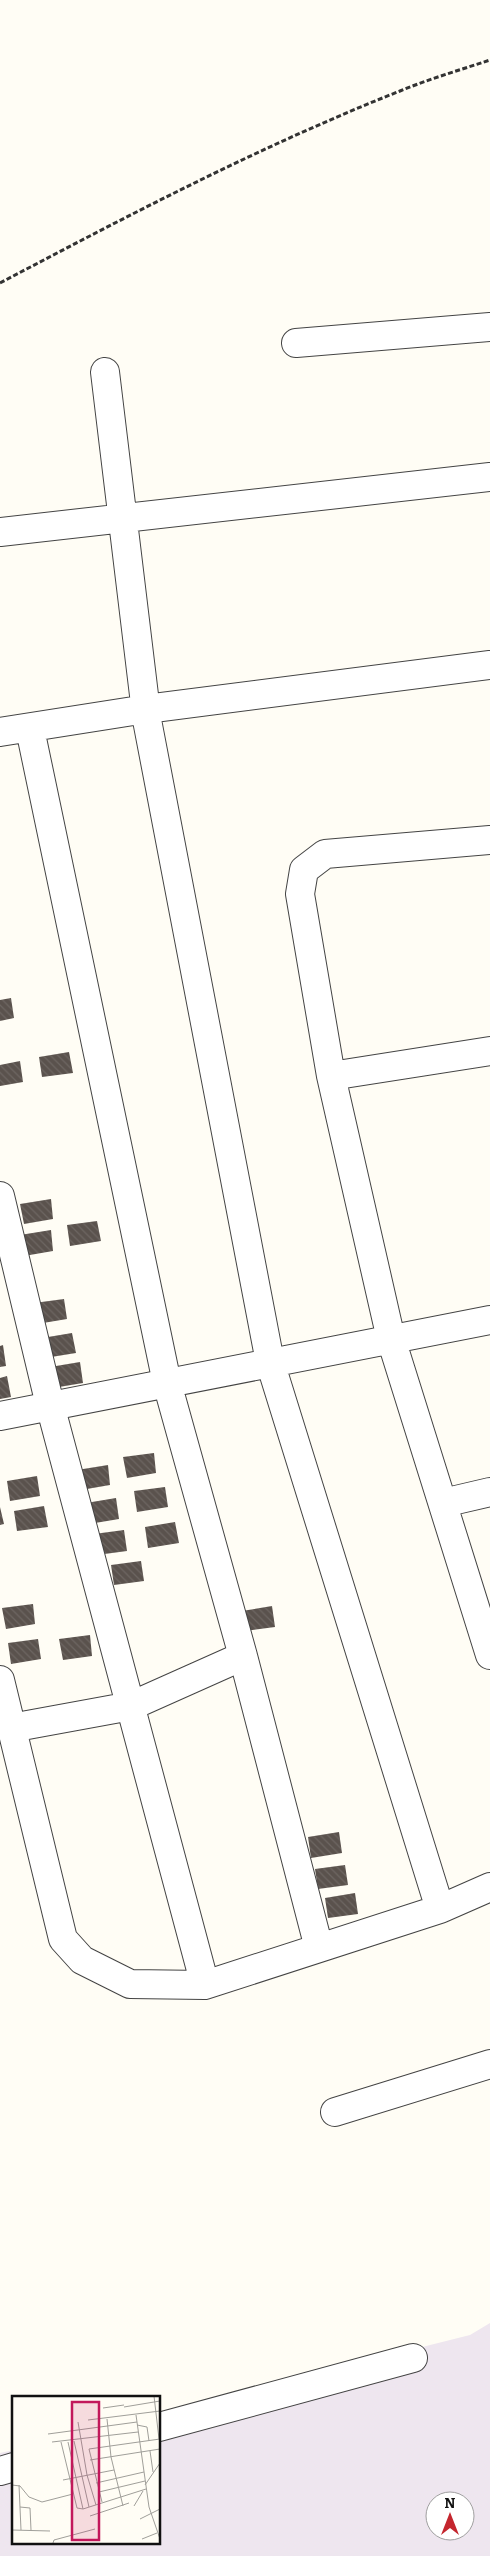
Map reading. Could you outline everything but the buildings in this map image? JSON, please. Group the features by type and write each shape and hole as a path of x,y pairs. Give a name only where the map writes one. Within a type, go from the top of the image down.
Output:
{"street":[{"path":"296,343 490,327"},
{"path":"105,372 146,709 270,1362 440,1909"},
{"path":"0,532 490,477"},
{"path":"0,732 30,729 146,709 490,665"},
{"path":"30,729 167,1383 243,1656 319,1948"},
{"path":"490,840 325,854 304,870 300,894 331,1076 391,1339 490,1655"},
{"path":"331,1076 490,1051"},
{"path":"0,1196 50,1405 205,1984"},
{"path":"0,1416 490,1320"},
{"path":"443,1503 490,1492"},
{"path":"243,1656 132,1706 4,1703 63,1939 82,1960 130,1984 205,1984 440,1909 490,1887"},
{"path":"334,2112 490,2064"},
{"path":"160,2428 413,2358"}],"path":[{"path":"0,283 129,215 266,149 401,90 490,60"}],"shaded area":[{"path":"490,2323 490,2556 0,2556 0,2453 12,2450 12,2544 160,2544 160,2413 470,2335"}]}
